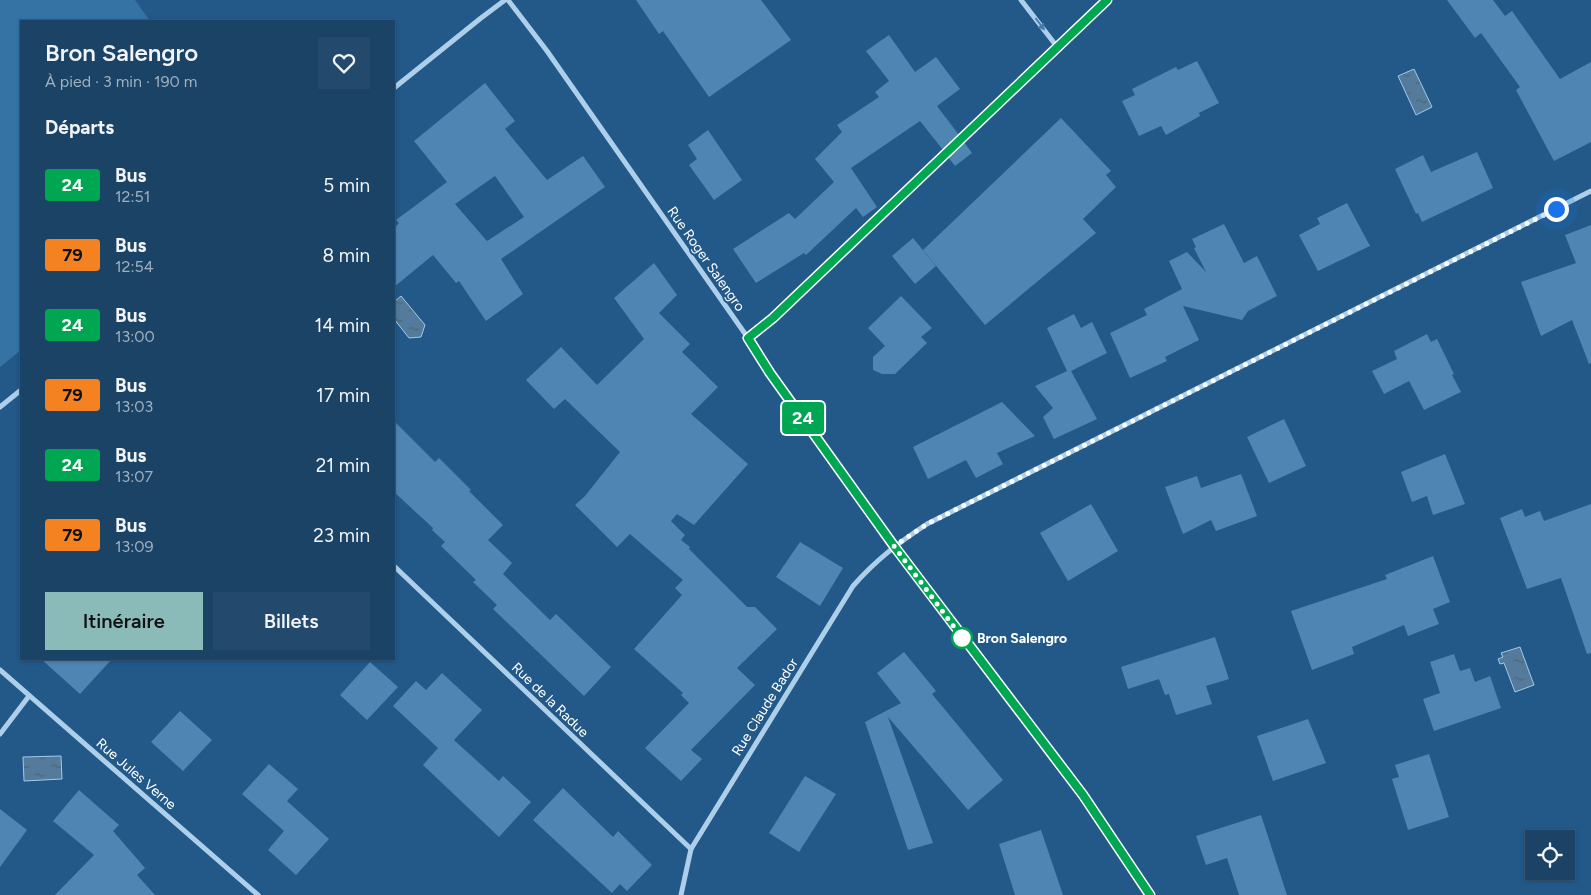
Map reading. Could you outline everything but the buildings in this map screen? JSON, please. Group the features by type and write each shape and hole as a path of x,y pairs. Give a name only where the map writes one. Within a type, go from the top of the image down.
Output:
{"street":[{"path":"395,87 481,18 507,0"},
{"name":"Rue Roger Salengro","path":"507,0 547,50 748,338 770,373 894,546 1083,795 1150,895"},
{"path":"1022,0 1058,48"},
{"path":"748,338 773,318 1107,0"},
{"name":"Rue Claude Bador","path":"681,895 691,849 853,586 869,567 894,546 927,524 1591,191"},
{"path":"0,407 20,391"},
{"name":"Rue de la Radue","path":"395,567 691,849"},
{"name":"Rue Jules Verne","path":"0,670 258,895"},
{"path":"0,734 29,696"}],"shaded area":[{"path":"0,0 135,0 149,20 20,20 20,351 0,367"}],"water":[{"path":"1414,69 1432,107 1416,115 1398,76"},
{"path":"401,296 425,325 421,337 409,338 395,320 395,301"},
{"path":"1520,647 1534,685 1515,692 1504,663 1500,664 1498,659 1503,657 1501,653"},
{"path":"61,756 62,779 24,781 23,757"}],"bus line":[{"name":"24","path":"1107,0 773,318 748,338 770,373 894,546 1083,795 1150,895"}],"place":[{"name":"Bron Salengro","path":"962,638"}],"route":[{"path":"962,638 894,546 927,524 1556,209"}]}
